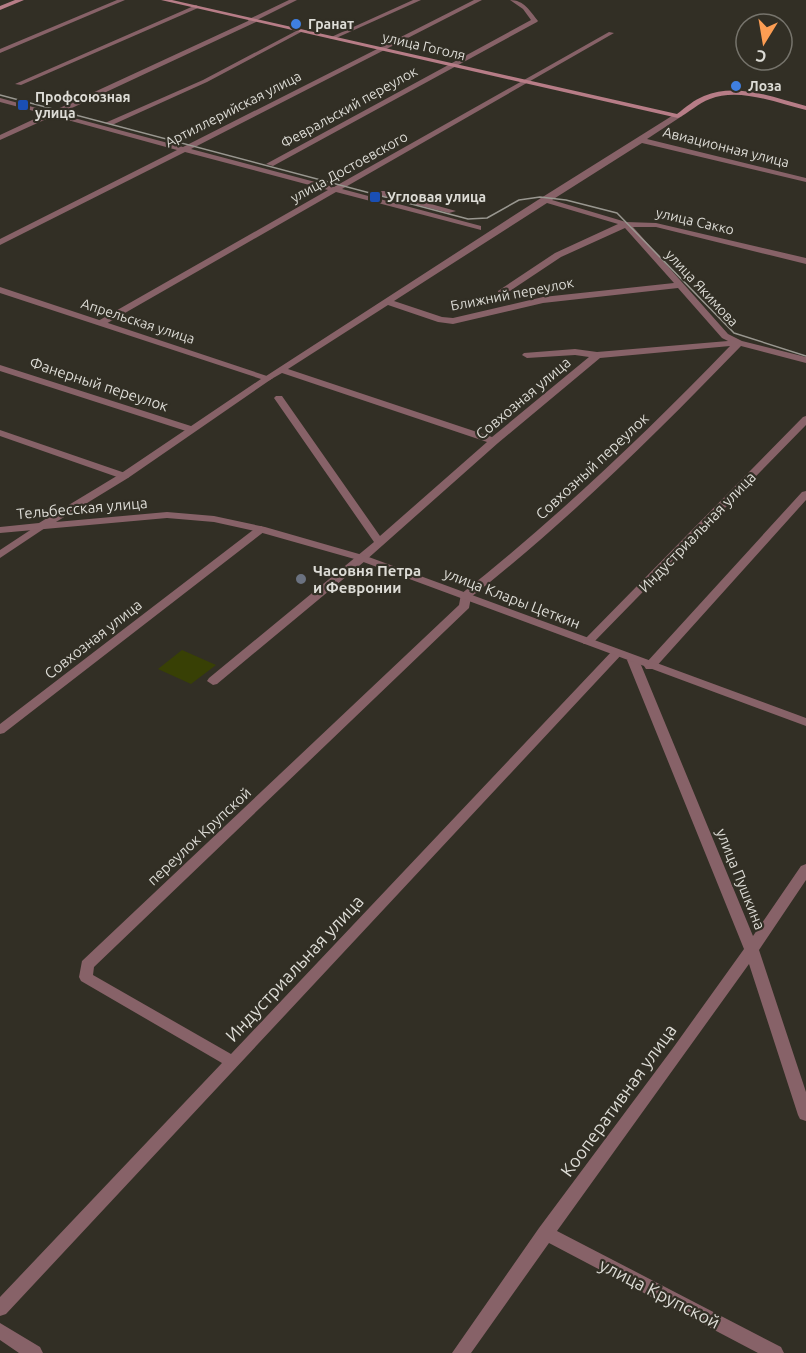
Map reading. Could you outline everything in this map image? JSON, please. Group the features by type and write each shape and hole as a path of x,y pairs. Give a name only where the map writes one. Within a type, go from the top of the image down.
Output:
{"main road":[{"path":"0,8 21,0"},
{"name":"улица Гоголя","path":"165,0 194,4 300,31 678,116"},
{"path":"678,116 708,97 719,94 750,96 806,108"}],"street":[{"path":"0,51 122,0"},
{"path":"0,138 294,0"},
{"path":"332,38 418,0"},
{"name":"Артиллерийская улица","path":"0,242 479,0"},
{"name":"Февральский переулок","path":"270,164 535,21 525,8 513,0"},
{"path":"19,84 194,4"},
{"path":"109,123 205,81 300,31"},
{"name":"улица Достоевского","path":"101,323 610,33"},
{"path":"0,92 109,123 452,211"},
{"path":"0,100 478,228"},
{"path":"0,555 41,526 124,476 268,378 678,116"},
{"name":"Авиационная улица","path":"640,140 806,180"},
{"name":"улица Сакко","path":"544,200 626,224 656,225 806,261"},
{"name":"улица Якимова","path":"626,224 725,336 739,343 806,360"},
{"name":"Ближний переулок","path":"501,293 558,255 626,224"},
{"name":"Ближний переулок","path":"387,302 441,320 453,321 543,300 680,285"},
{"name":"Апрельская улица","path":"0,290 268,378"},
{"path":"527,355 575,352 597,355 739,343"},
{"name":"Совхозный переулок","path":"465,601 634,451 739,343"},
{"name":"Совхозная улица","path":"213,681 362,558 494,441 597,355"},
{"name":"Фанерный переулок","path":"0,368 190,429"},
{"path":"281,370 494,441"},
{"path":"279,398 379,542"},
{"name":"Индустриальная улица","path":"588,642 806,419"},
{"path":"0,433 124,476"},
{"path":"650,666 806,494"},
{"name":"улица Клары Цеткин","path":"167,515 214,519 261,529 362,558 465,601 588,642 806,722"},
{"name":"Тельбесская улица","path":"0,530 167,515"},
{"name":"Совхозная улица","path":"0,730 261,529"},
{"name":"переулок Крупской","path":"233,1062 86,977 87,965 465,601"},
{"name":"Индустриальная улица","path":"0,1309 617,653"},
{"name":"улица Пушкина","path":"633,660 752,951 806,1114"},
{"name":"Кооперативная улица","path":"461,1353 544,1233 752,951 806,869"},
{"name":"улица Крупской","path":"544,1233 775,1353"},
{"path":"0,1331 34,1353"}],"green space":[{"path":"182,650 216,665 191,684 158,669"}],"tram line":[{"path":"0,95 468,219 487,218 519,200 540,197 566,200 617,213 734,333 806,356"}],"place":[{"name":"Гранат","path":"296,24"},
{"name":"Лоза","path":"736,86"},
{"name":"Профсоюзная улица","path":"23,105"},
{"name":"Угловая улица","path":"375,197"},
{"name":"Часовня Петра и Февронии","path":"301,579"}]}
